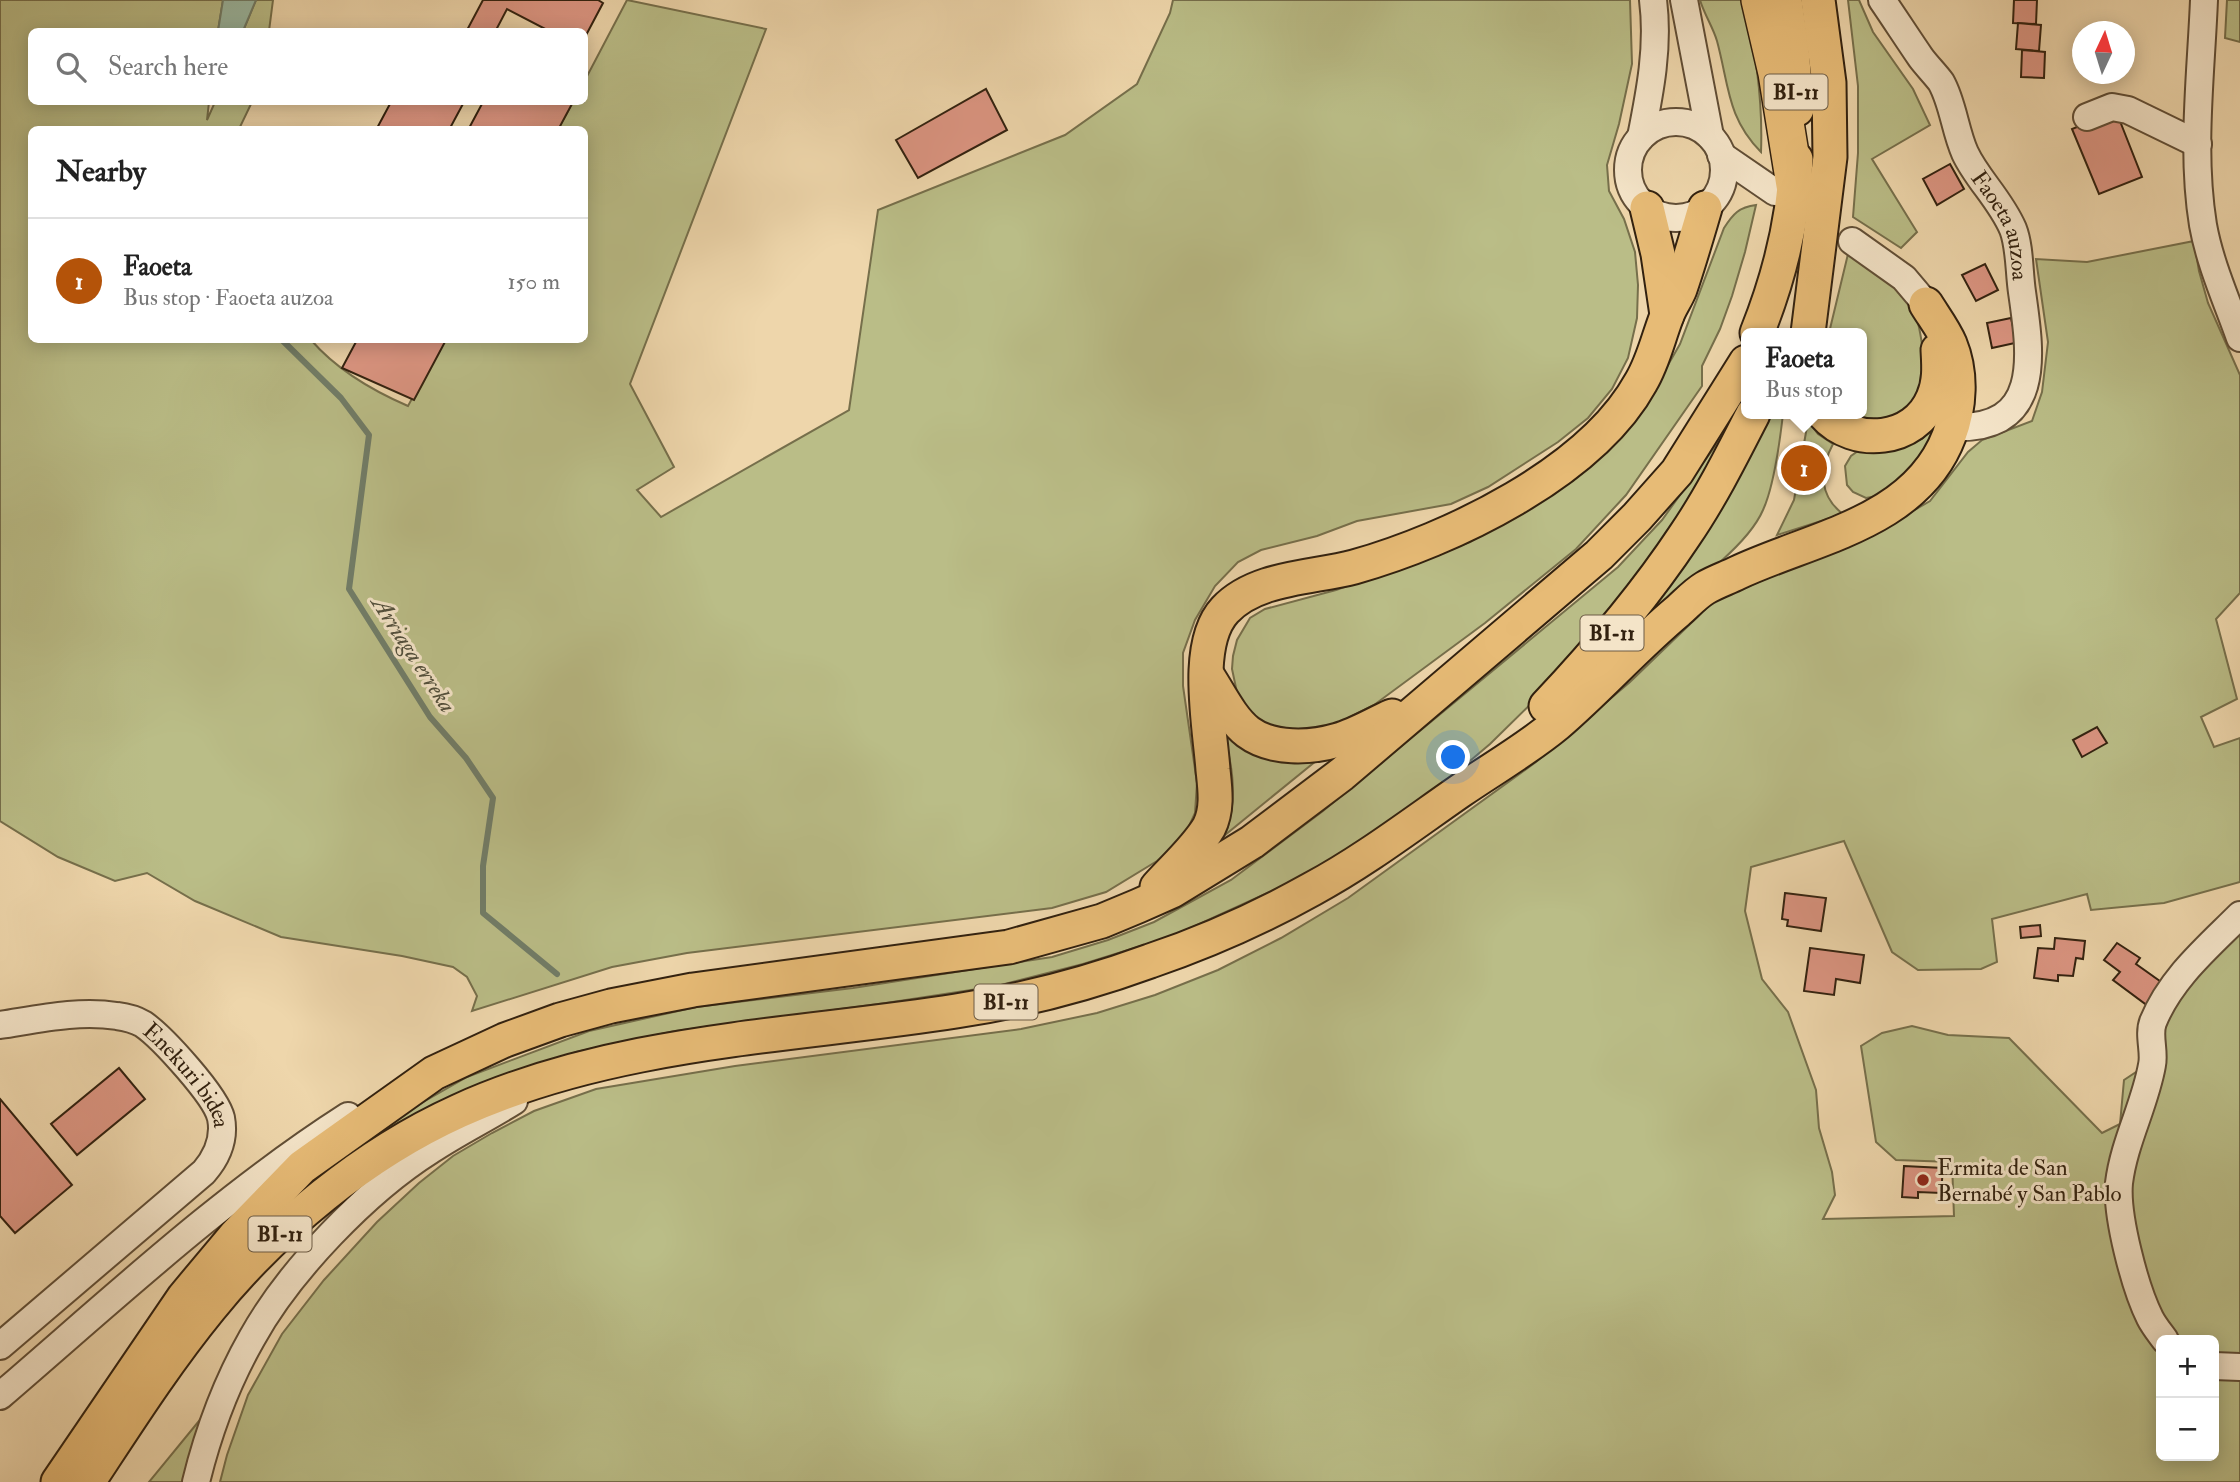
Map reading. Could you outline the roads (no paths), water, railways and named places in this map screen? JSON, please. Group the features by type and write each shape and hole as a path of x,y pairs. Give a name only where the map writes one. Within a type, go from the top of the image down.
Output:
{"highway":[{"path":"1760,0 1777,73 1795,185"}],"main road":[{"name":"BI-11","path":"1760,328 1780,266 1795,185 1798,128 1796,87 1785,0"},
{"name":"BI-11","path":"1790,328 1817,247 1830,157 1829,83 1818,0"},
{"path":"1138,906 1186,856 1209,826 1216,803 1207,674 1208,652 1214,630 1224,611 1244,594 1264,586 1354,567 1464,525 1529,490 1587,448 1619,413 1641,382 1667,315 1679,293 1713,198"},
{"path":"1647,208 1658,254 1667,315"},
{"path":"1809,328 1817,247"},
{"path":"1425,816 1555,725 1661,625 1705,588 1748,568 1846,530 1896,503 1913,489 1932,469 1944,448 1956,409 1958,374 1950,342 1926,304"},
{"path":"1830,419 1842,429 1884,436 1904,429 1919,417 1932,400 1940,372 1938,347 1926,304"},
{"name":"BI-11","path":"58,1482 184,1297 235,1236 302,1167 434,1073 505,1040 559,1020 611,1006 693,990 1009,947 1102,921 1172,891 1252,842 1342,774 1599,555 1677,472 1741,370"},
{"name":"BI-11","path":"88,1482 155,1382 212,1306 281,1233 342,1182 459,1111 550,1078 609,1061 673,1048 958,1011 1076,986 1218,936 1311,890 1357,862 1425,816 1546,706 1597,651 1641,596 1685,534 1721,475 1750,419"},
{"path":"1207,674 1231,712 1248,732 1270,742 1303,746 1339,740 1426,700"}],"street":[{"path":"1653,0 1653,66 1641,137 1630,157 1628,172 1630,186 1638,200 1662,216 1677,218 1692,216 1713,198 1724,171 1715,145 1684,0"},
{"name":"Faoeta auzoa","path":"1882,0 1942,84 1965,154 2001,204 2014,232 2028,327 2029,369 2023,392 2012,409 1996,419 1976,428 1952,427"},
{"path":"2204,0 2198,144 2203,226 2240,338"},
{"path":"2087,117 2112,107 2128,110 2198,144"},
{"path":"1641,137 1658,126 1686,123 1698,128 1715,145 1775,192 1713,198"},
{"path":"1852,241 1904,278 1926,304"},
{"path":"2162,1335 2150,1318 2140,1294 2122,1224 2119,1185 2152,1064 2152,1025 2172,987 2191,963 2240,915"},
{"name":"Enekuri bidea","path":"0,1025 68,1014 119,1016 141,1023 157,1036 206,1090 220,1117 221,1137 217,1157 204,1172 0,1346"},
{"path":"0,1396 214,1213 296,1149 351,1114 434,1073"},
{"path":"196,1482 218,1412 252,1337 286,1287 319,1248 377,1191 430,1151 550,1078"},
{"path":"2219,1366 2240,1367"}],"waterway":[{"name":"Arriaga erreka","path":"285,343 341,398 369,435 349,589 430,717 466,758 493,798 483,866 483,913 557,974"}],"place":[{"name":"Faoeta","path":"1804,468"},
{"name":"Ermita de San Bernabé y San Pablo","path":"1923,1180"}]}
